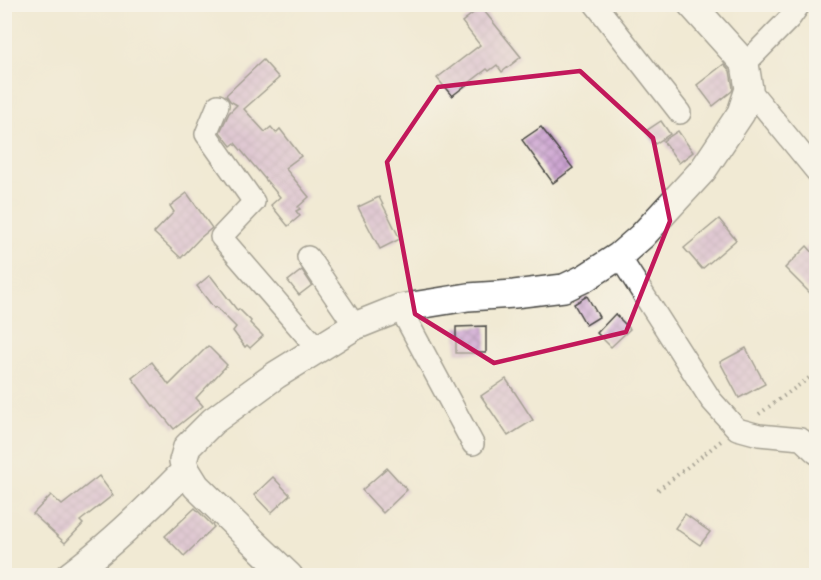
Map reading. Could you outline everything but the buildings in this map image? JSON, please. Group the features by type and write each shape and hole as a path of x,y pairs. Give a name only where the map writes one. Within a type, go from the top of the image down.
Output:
{"street":[{"path":"595,4 680,113"},
{"path":"691,4 816,171"},
{"path":"289,576 196,486 183,461 188,447 213,421 276,375 355,326 400,308 468,297 564,288 585,278 619,256 642,236 703,170 741,113 747,76 800,4"},
{"path":"218,105 206,134 254,202 221,237 317,348"},
{"path":"619,256 711,400 737,429 759,435 801,439 816,453"},
{"path":"308,257 355,326"},
{"path":"400,308 473,444"},
{"path":"69,576 160,497 186,470"}],"highlighted area":[{"path":"580,71 653,138 670,221 626,332 494,363 415,314 387,162 438,87"}]}
